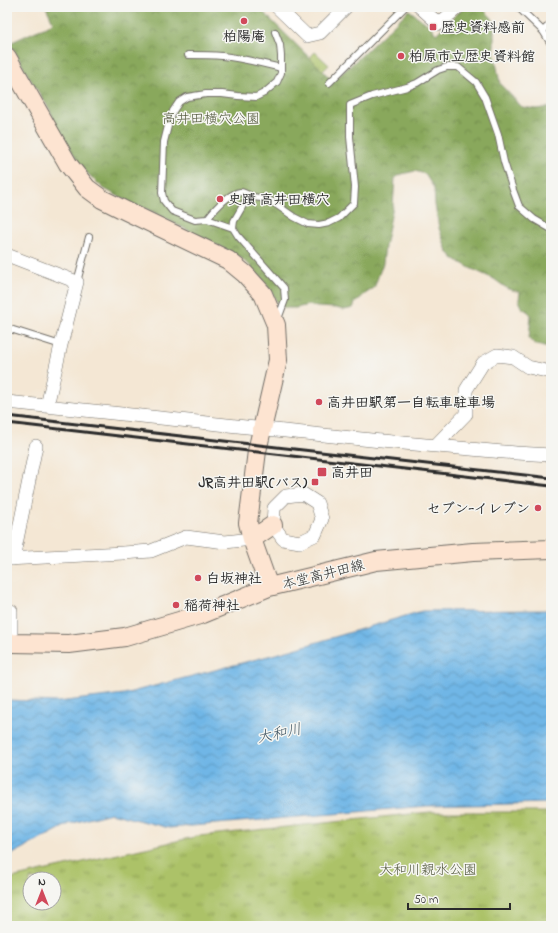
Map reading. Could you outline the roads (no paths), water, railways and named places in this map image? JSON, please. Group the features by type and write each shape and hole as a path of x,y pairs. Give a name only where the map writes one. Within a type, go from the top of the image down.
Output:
{"street":[{"path":"278,7 307,36 320,34 346,7"},
{"path":"420,7 439,24 458,7"},
{"path":"7,57 68,164 87,188 126,211 228,260 245,274 263,294 276,324 278,360 262,429 248,523 269,587"},
{"path":"7,255 77,282 47,406"},
{"path":"435,446 466,414 466,390 483,363 498,355 513,357 528,367 551,372"},
{"path":"7,402 435,446 551,455"},
{"path":"36,446 10,559 151,551 186,537 225,542 252,539 273,525"},
{"name":"本堂高井田線","path":"9,642 69,644 125,637 203,614 269,587 376,561 474,552 551,549"},
{"path":"7,610 11,611 9,642"}],"lane":[{"path":"329,83 405,7"},
{"path":"518,7 543,31 551,44"},
{"path":"543,31 551,23"},
{"path":"275,32 280,45 281,73 277,82 264,93 256,97 206,94 187,97 179,102 168,126 164,142 162,193 164,202 172,211 195,220 207,219 233,228 238,236 284,288 285,300 276,324"},
{"path":"188,55 223,56 281,68"},
{"path":"207,219 215,209 231,196 240,192 271,202 308,224 319,225 339,218 354,204 355,187 350,137 350,105 372,96 408,87 438,70 447,67 458,67 476,82 486,96 498,134 506,169 519,206 534,219 551,229"},
{"path":"233,228 234,221 245,202 252,197"},
{"path":"77,282 89,238"},
{"path":"7,328 61,345"}],"water":[{"name":"大和川","path":"551,610 551,803 426,806 169,828 111,813 69,824 7,857 7,700 58,702 124,694 291,650 422,611"}],"railway":[{"path":"7,416 551,478"},
{"path":"7,423 551,486"}],"place":[{"name":"柏陽庵","path":"244,21"},
{"name":"歴史資料感前","path":"433,27"},
{"name":"柏原市立歴史資料館","path":"401,56"},
{"name":"史蹟 高井田横穴","path":"220,199"},
{"name":"高井田駅第一自転車駐車場","path":"319,402"},
{"name":"高井田","path":"322,472"},
{"name":"JR高井田駅(バス)","path":"315,482"},
{"name":"セブン-イレブン","path":"538,508"},
{"name":"白坂神社","path":"198,578"},
{"name":"稲荷神社","path":"176,605"}],"park label":[{"name":"高井田横穴公園","path":"211,118"},
{"name":"大和川親水公園","path":"428,869"}]}
